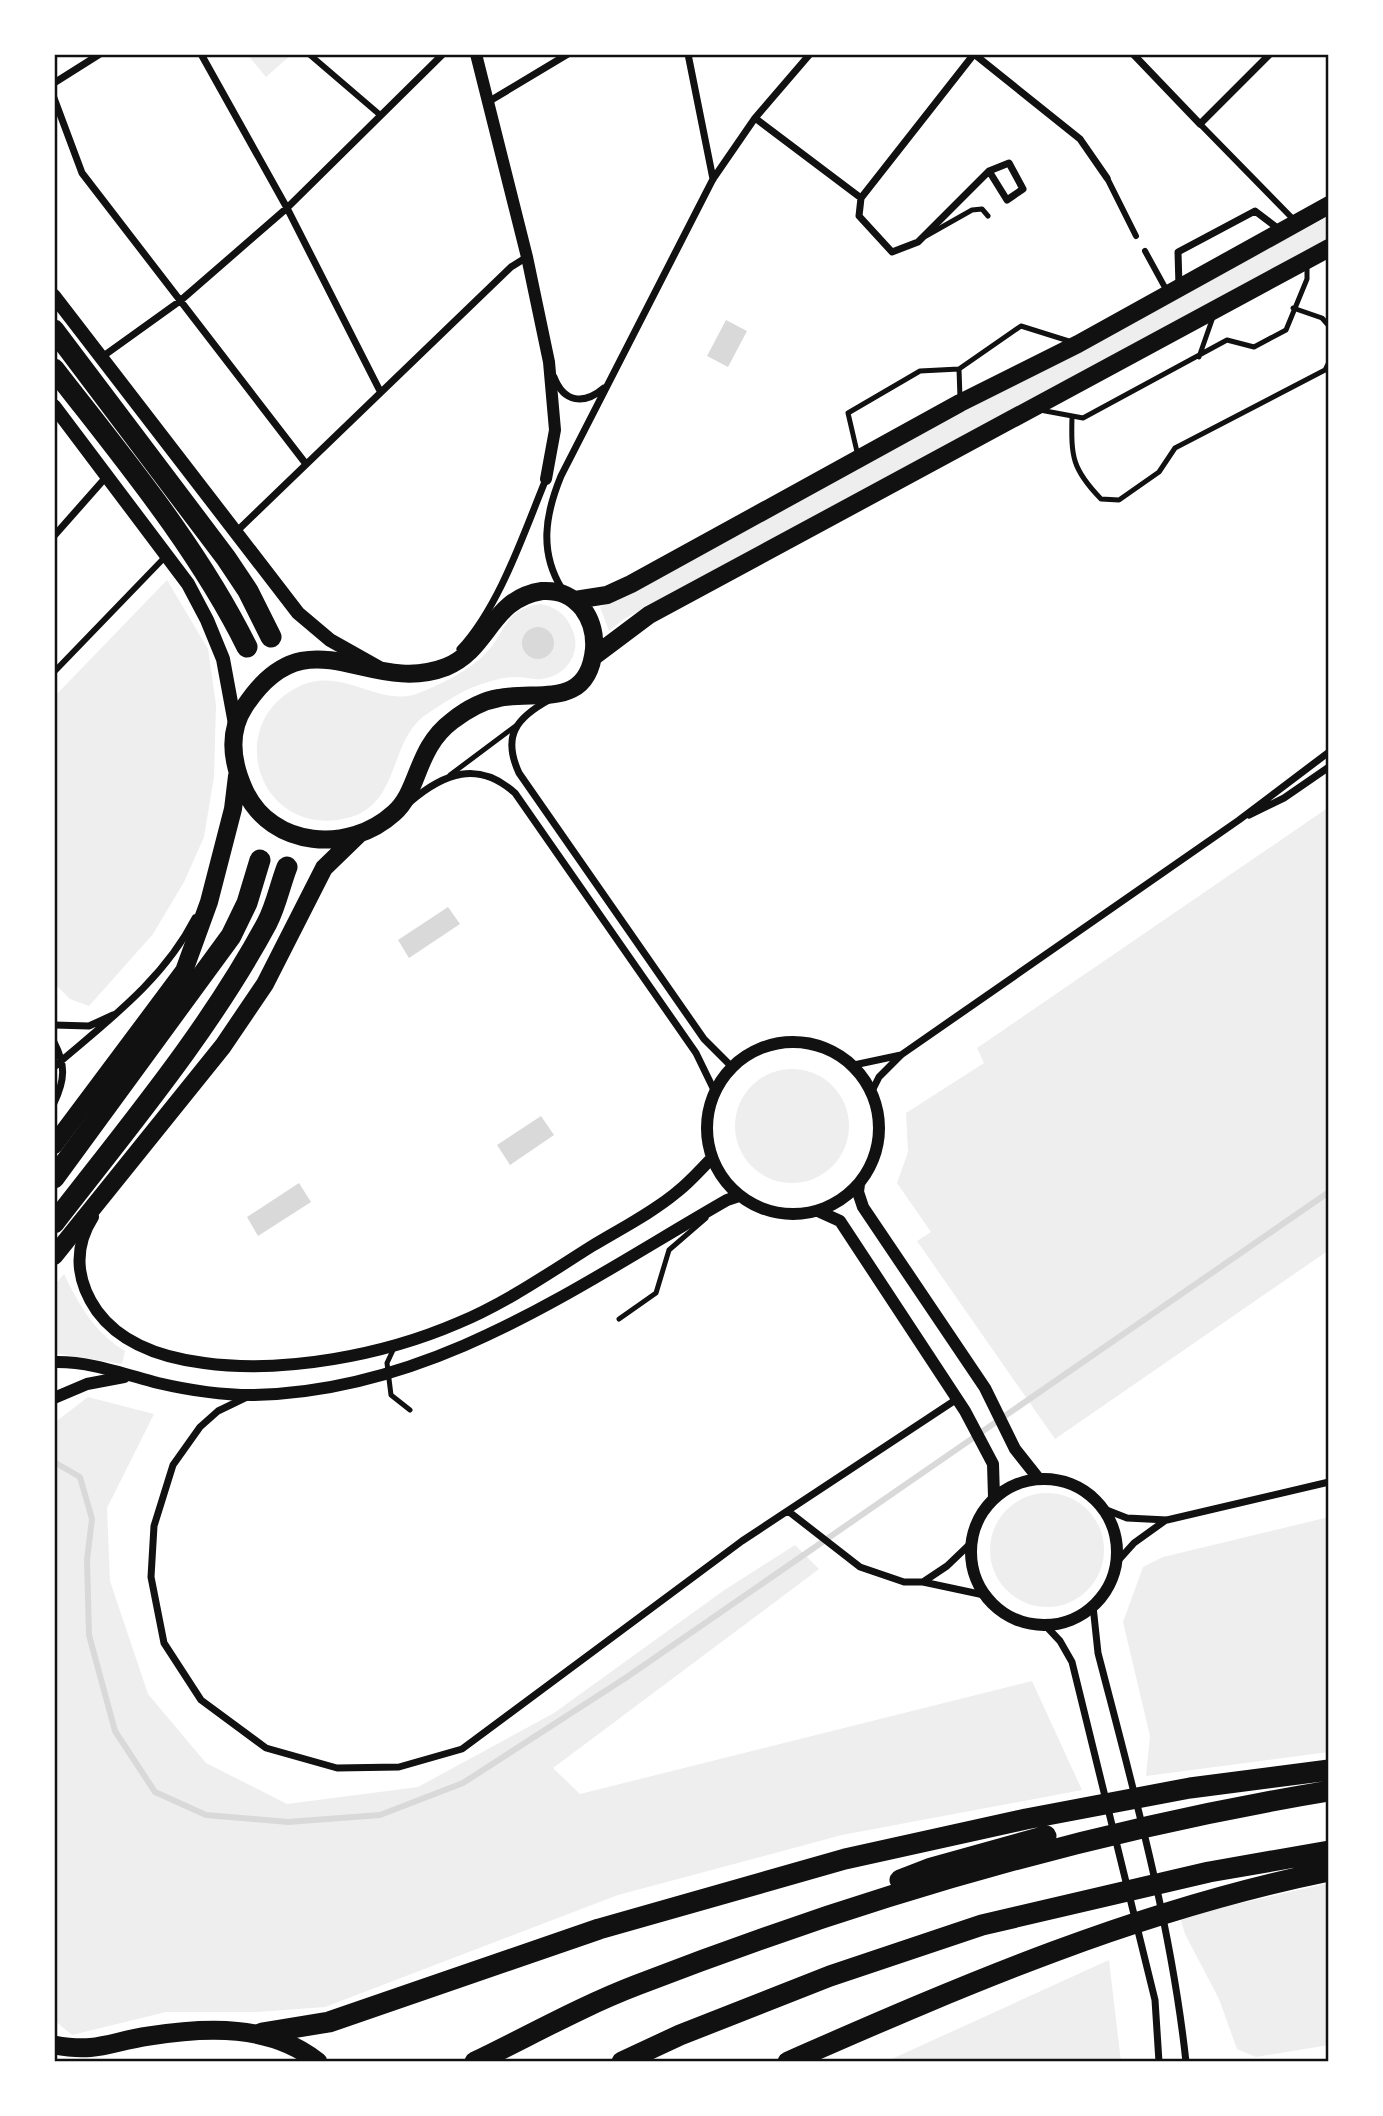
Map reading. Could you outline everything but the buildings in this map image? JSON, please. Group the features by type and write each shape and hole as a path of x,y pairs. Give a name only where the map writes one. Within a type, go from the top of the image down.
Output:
{"highway":[{"path":"54,330 226,558 248,591 271,637"},
{"path":"54,369 202,567 247,647"},
{"path":"54,1178 218,956 247,902 260,860"},
{"path":"54,1223 187,1050 227,991 268,920 287,867"},
{"path":"833,1916 856,1897 930,1868 1052,1835 1329,1770"},
{"path":"54,2045 78,2049 106,2047 147,2036 212,2030 262,2033 329,2022 598,1929 845,1858 1026,1819 1191,1801 1329,1791"},
{"path":"475,2062 635,1985 833,1916 1191,1801"},
{"path":"622,2062 680,2035 830,1976 982,1925 1209,1872 1329,1851"},
{"path":"788,2062 1083,1938 1211,1899 1329,1871"},
{"path":"262,2033 318,2062"},
{"path":"801,2062 842,2038"},
{"path":"86,2062 106,2047"}],"main road":[{"path":"235,724 251,697 266,680 295,663 323,658 388,673 417,674 433,671 448,666 470,652 499,613 517,597 542,591 569,597 607,595 631,584 960,402 1078,344 1324,208"},
{"path":"54,1256 223,1046 265,984 324,868 361,833 395,813 406,796 427,747 461,714 497,698 555,696 579,684 593,657 649,615 1329,248"},
{"path":"54,296 307,621 330,640 388,673"},
{"path":"54,406 188,584 207,620 223,659 235,724 233,752 237,772 256,810 286,832 318,840 339,839 361,833"},
{"path":"569,597 591,623 593,657"},
{"path":"54,1145 184,971 200,932 233,809 237,772"}],"street":[{"path":"54,83 100,54"},
{"path":"201,54 287,208 380,391"},
{"path":"309,54 379,114"},
{"path":"102,357 180,301 287,208 379,114 443,54"},
{"path":"433,671 448,661 475,630 498,589 546,479 555,430 549,362 527,257 476,54"},
{"path":"488,102 568,54"},
{"path":"688,54 713,179"},
{"path":"569,597 547,555 548,516 561,476 713,179 755,118 810,54"},
{"path":"989,172 1007,200 1023,189 1009,163 989,172 923,238 892,251 859,216 861,198 974,54 1080,139 1107,178 1136,236"},
{"path":"1133,54 1200,124 1289,227"},
{"path":"1200,124 1270,54"},
{"path":"54,98 82,173 306,464"},
{"path":"755,118 861,198"},
{"path":"1324,208 1329,194"},
{"path":"1173,290 1178,252 1255,211 1289,227"},
{"path":"1145,251 1173,290"},
{"path":"236,532 511,267 527,257"},
{"path":"549,362 557,384 568,398 578,401 593,398 609,383"},
{"path":"54,536 107,476"},
{"path":"54,672 166,556"},
{"path":"555,696 533,710 517,725 512,749 519,773 704,1039 731,1066"},
{"path":"872,1091 879,1077 901,1055 1239,820 1329,752"},
{"path":"1239,820 1284,798 1329,767"},
{"path":"395,813 450,775 480,774 493,777 515,793 696,1053 714,1090"},
{"path":"54,1067 120,1012 153,979 174,951 213,883"},
{"path":"54,1025 89,1026 120,1012"},
{"path":"792,1041 825,1047 854,1065 872,1091 880,1123 875,1156 859,1184 840,1200 818,1210 789,1214 733,1198 712,1158 706,1136 708,1110 714,1090 731,1066 759,1048 792,1041"},
{"path":"54,1042 63,1060 64,1082 54,1103"},
{"path":"854,1065 901,1055"},
{"path":"114,1183 80,1242 82,1283 102,1317 120,1335 137,1345 170,1356 231,1367 261,1367 303,1364 401,1341 457,1323 520,1291 677,1193 712,1158"},
{"path":"859,1184 858,1192 863,1206 985,1388 1015,1450 1038,1478"},
{"path":"54,1362 102,1368 210,1392 251,1395 326,1388 387,1374 466,1347 533,1314 733,1198"},
{"path":"818,1210 840,1221 965,1411 993,1464 993,1497"},
{"path":"54,1398 87,1384 134,1377"},
{"path":"251,1395 218,1411 200,1427 173,1465 154,1526 151,1577 164,1643 201,1700 266,1748 337,1768 399,1767 462,1749 653,1606 957,1399"},
{"path":"1104,1509 1116,1535 1116,1563 1108,1586 1093,1606 1079,1616 1045,1625 1011,1618 984,1595 970,1562 970,1544 978,1519 993,1497 1022,1481 1038,1478 1076,1485 1104,1509 1127,1518 1167,1520 1329,1482"},
{"path":"789,1511 803,1525 853,1562 904,1582 923,1582 984,1595"},
{"path":"1116,1563 1134,1543 1167,1520"},
{"path":"923,1582 947,1566 970,1544"},
{"path":"1093,1606 1098,1653 1168,1933 1179,1993 1186,2062"},
{"path":"1045,1625 1060,1641 1076,1675 1155,2000 1159,2062"}],"lane":[{"path":"923,238 972,210 982,209 988,216"},
{"path":"1034,409 1083,418 1227,340 1254,347 1286,330 1307,279 1307,259"},
{"path":"1293,308 1322,318 1329,326"},
{"path":"1199,357 1216,310"},
{"path":"859,458 848,414 920,371 959,369 1021,326 1078,344"},
{"path":"1072,416 1072,448 1080,478 1101,499 1119,500 1159,472 1175,448 1325,370 1329,362"},
{"path":"959,369 960,402"},
{"path":"450,775 517,725"},
{"path":"619,1319 656,1293 668,1250 733,1198"},
{"path":"401,1341 389,1355 387,1374 391,1395 410,1410"}],"shaded area":[{"path":"247,54 292,54 266,77"},
{"path":"1329,216 1329,238 624,619 609,631 600,607"},
{"path":"726,320 747,331 728,367 707,356"},
{"path":"167,580 208,649 216,705 214,777 204,837 184,882 153,934 89,1006 70,999 54,983 54,697"},
{"path":"541,604 560,612 572,629 575,638 574,654 565,668 542,679 511,677 483,684 458,695 424,716 412,728 391,776 373,804 358,814 337,820 309,819 286,808 270,792 260,771 257,748 262,724 275,703 298,687 330,681 387,695 402,697 416,694 471,666 492,646 512,616"},
{"path":"538,627 550,631 554,643 550,655 538,659 526,655 522,643 526,631"},
{"path":"1329,807 1329,1250 1055,1439 917,1241 931,1232 897,1183 908,1152 906,1113 984,1063 977,1048"},
{"path":"448,907 460,924 409,958 398,940"},
{"path":"792,1069 814,1073 833,1085 845,1104 849,1126 845,1148 833,1167 814,1179 792,1183 770,1179 751,1167 739,1148 735,1126 739,1104 751,1085 770,1073"},
{"path":"541,1116 554,1135 510,1165 497,1145"},
{"path":"299,1183 311,1202 258,1236 247,1217"},
{"path":"64,1274 96,1327 125,1351 122,1364 54,1353 54,1286"},
{"path":"88,1397 154,1414 107,1508 110,1581 148,1694 206,1763 287,1804 418,1787 554,1713 723,1591 795,1545 819,1569 553,1768 580,1794 1032,1681 1082,1790 842,1835 618,1895 325,2007 257,2012 166,2012 72,2035 54,2020 54,1423"},
{"path":"1047,1493 1069,1497 1088,1509 1100,1528 1104,1550 1100,1572 1088,1591 1069,1603 1047,1607 1025,1603 1006,1591 994,1572 990,1550 994,1528 1006,1509 1025,1497"},
{"path":"1329,1517 1329,1752 1146,1776 1150,1736 1123,1622 1143,1567 1163,1557"},
{"path":"1329,1883 1329,2045 1256,2057 1237,2049 1219,1999 1185,1934 1180,1917"},
{"path":"1109,1960 1121,2062 885,2062"}],"waterway":[{"path":"54,1462 80,1477 92,1519 87,1560 89,1635 115,1731 155,1792 206,1815 288,1822 380,1815 463,1783 627,1677 1329,1192"}]}
